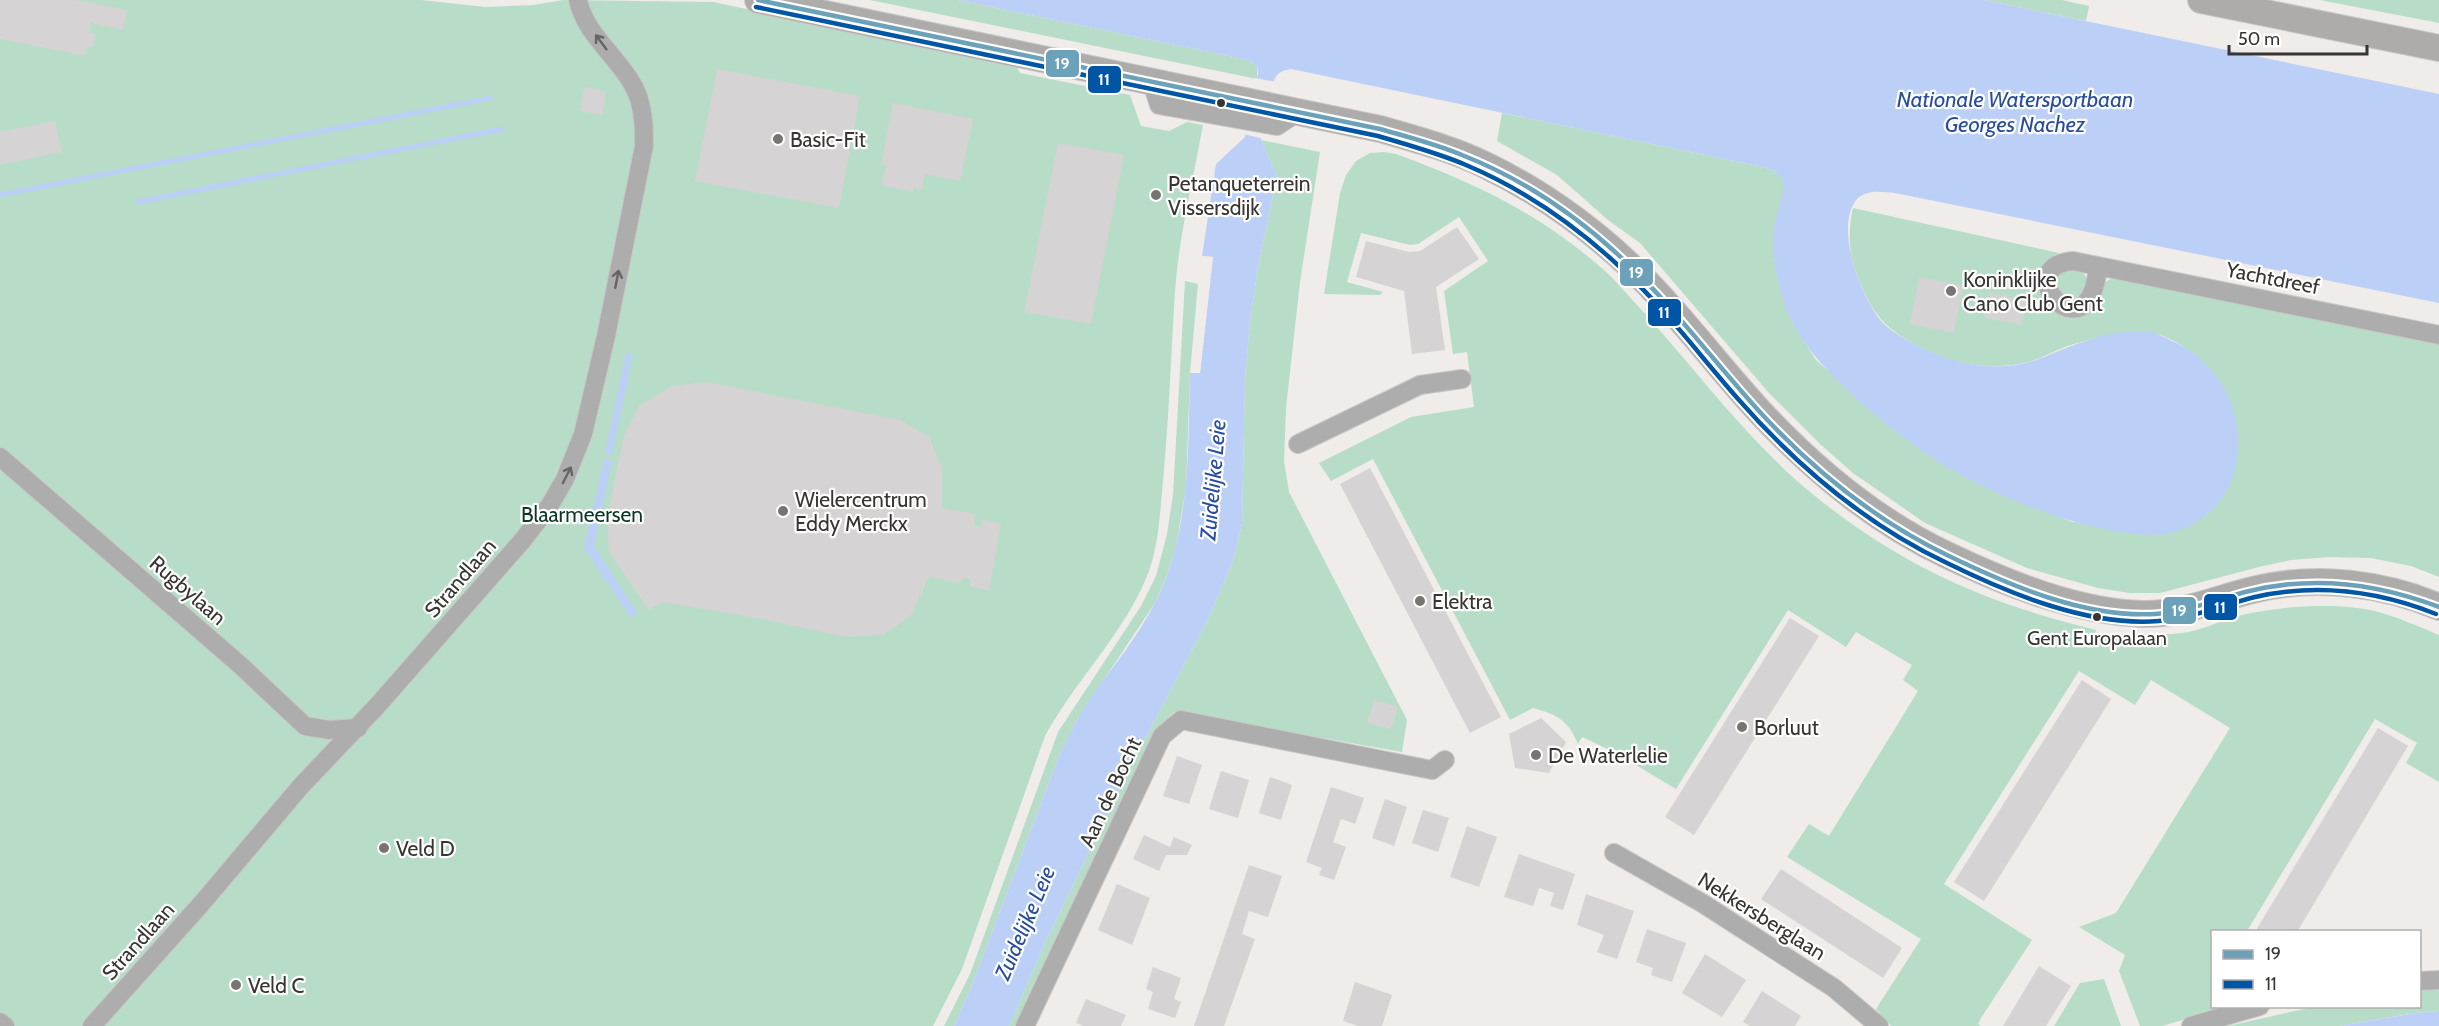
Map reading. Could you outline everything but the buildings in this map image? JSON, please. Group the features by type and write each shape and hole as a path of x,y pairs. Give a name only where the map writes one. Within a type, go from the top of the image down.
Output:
{"street":[{"name":"Strandlaan","path":"92,1026 202,903 294,794 358,728 522,541 550,505 565,479 583,434 606,336 644,146 644,118 639,98 630,81 585,22 578,0"},
{"path":"758,0 1152,83 1238,109 1380,129 1420,140 1483,163 1555,206 1597,237 1635,271 1798,452 1880,517 1912,538 2026,588 2104,609 2145,614 2183,609 2259,588 2295,583 2346,583 2386,589 2439,607"},
{"path":"2201,0 2239,4 2439,48"},
{"name":"Yachtdreef","path":"2098,266 2439,335"},
{"path":"1298,444 1420,385 1462,379"},
{"name":"Rugbylaan","path":"0,457 231,657 305,726 329,730 358,728"},
{"name":"Aan de Bocht","path":"1025,1026 1162,736 1182,720 1432,770 1445,760"},
{"name":"Nekkersberglaan","path":"1614,853 1702,903 1834,988 1879,1026"},
{"path":"2421,981 2439,980"},
{"path":"2191,1026 2253,1008"},
{"path":"0,1022 5,1026"}],"green space":[{"name":"Blaarmeersen","path":"0,0 421,0 486,7 534,5 563,0 713,2 1015,64 1020,73 1130,95 1141,126 1169,131 1187,122 1203,125 1177,270 1159,527 1149,571 1114,635 1057,715 1045,736 962,969 933,1026 0,1026"},
{"path":"870,0 958,0 1248,60 1257,66 1257,79"},
{"path":"1984,0 2062,0 2089,6 2086,21"},
{"path":"2320,0 2439,0 2439,23"},
{"path":"1502,113 1775,171 1784,182 1784,198 1774,228 1774,257 1779,285 1792,322 1816,360 1900,434 1934,459 1986,487 2072,522 2186,527 2206,515 2219,501 2199,358 2165,337 2148,333 2112,335 2088,340 2025,363 2006,366 1968,364 1933,353 1897,334 1878,316 1868,300 1854,266 1850,244 1853,208 2059,253 2042,266 2038,283 2044,299 2060,313 2090,308 2097,303 2105,282 2115,277 2439,343 2439,577 2411,566 2371,558 2329,557 2291,560 2160,593 2129,593 2098,588 2027,568 1925,523 1853,473 1820,444 1769,393 1640,243 1608,220 1557,175 1497,141"},
{"path":"1261,140 1320,152 1300,282 1286,408 1284,461 1289,492 1407,720 1402,752 1174,712 1160,725 1162,731 1021,1026 1009,1026 1045,943 1124,779 1209,617 1233,561 1242,524 1245,379 1250,321 1258,267 1277,176"},
{"path":"1370,153 1396,154 1477,187 1526,213 1574,245 1618,284 1742,426 1810,492 1843,518 1910,561 1980,594 2096,630 2095,636 2181,633 2253,613 2325,606 2375,611 2439,635 2439,782 2406,763 2417,743 2375,719 2248,930 2211,930 2211,1008 2224,1008 2162,1026 2140,1026 2119,971 2125,955 2079,927 2116,913 2230,728 2151,680 2135,705 2079,671 1944,884 2032,940 1981,1018 1978,1024 1981,1026 1891,1026 1876,1009 1921,939 1787,857 1809,824 1829,836 1918,691 1903,680 1912,665 1856,632 1846,647 1788,610 1676,789 1614,752 1582,737 1578,744 1566,724 1549,713 1533,708 1510,720 1373,459 1331,481 1319,463 1411,417 1474,407 1467,352 1453,354 1444,291 1488,261 1459,217 1418,244 1410,245 1361,233 1347,282 1383,292 1380,295 1324,294 1340,193 1346,175 1356,161"},
{"path":"2071,267 2082,272 2087,283 2082,294 2071,299 2060,294 2055,283 2060,272"},
{"path":"1185,281 1198,284 1190,373 1186,488 1176,547 1167,575 1155,603 1077,720 1059,756 971,988 954,1026 944,1026 970,974 1058,732 1141,606 1156,576 1167,534 1173,495"},
{"path":"2104,979 2121,1026 2054,1026 2080,983"},
{"path":"2439,989 2439,1011 2339,1026 2228,1026 2309,1008 2421,1008 2421,991"}],"water":[{"name":"Nationale Watersportbaan Georges Nachez","path":"958,0 1984,0 2439,94 2439,303 1895,193 1875,192 1861,196 1850,211 1848,227 1849,244 1859,281 1883,323 1899,336 1925,350 1976,365 2011,366 2028,363 2107,335 2147,332 2178,344 2197,356 2213,372 2234,410 2238,432 2238,454 2233,476 2223,497 2212,510 2196,522 2170,533 2136,534 2106,530 2075,522 2011,499 1954,471 1931,457 1874,414 1820,362 1793,324 1777,277 1773,239 1784,183 1775,171 1291,69 1282,71 1273,83 1261,140 1277,176 1258,267 1250,321 1245,379 1242,524 1233,561 1209,617 1124,779 1045,943 1009,1026 954,1026 971,988 1059,756 1087,703 1149,614 1167,574 1176,546 1182,518 1188,460 1190,373 1200,373 1213,257 1202,256 1216,164 1245,137 1258,73 1257,66 1248,60"},
{"path":"626,353 633,354 612,455 605,453"},
{"path":"604,459 612,461 594,546 637,613 631,618 584,548"},
{"path":"2439,1011 2439,1026 2339,1026 2416,1013"}],"pier":[{"path":"1255,78 1276,82 1264,139 1243,134"},
{"path":"1202,256 1213,257 1200,373 1190,373 1191,370 1197,370 1210,259 1202,259"}],"waterway":[{"path":"0,195 490,98"},
{"path":"138,202 502,129"}],"transit line":[{"name":"19","path":"758,0 1380,129 1442,147 1485,165 1550,201 1609,246 1662,298 1780,433 1824,474 1896,527 1949,556 2023,589 2075,605 2129,614 2167,613 2270,587 2319,583 2367,587 2439,607"},
{"name":"11","path":"756,7 1378,136 1466,165 1508,185 1548,209 1620,267 1667,315 1762,425 1809,471 1835,492 1861,512 1917,548 2022,596 2077,613 2105,619 2132,621 2171,619 2278,593 2324,590 2370,595 2436,614"}],"place":[{"name":"Basic-Fit","path":"778,139"},
{"name":"Petanqueterrein Vissersdijk","path":"1156,195"},
{"name":"Koninklijke Cano Club Gent","path":"1951,291"},
{"name":"Wielercentrum Eddy Merckx","path":"783,511"},
{"name":"Elektra","path":"1420,601"},
{"name":"Gent Europalaan","path":"2097,617"},
{"name":"Borluut","path":"1742,727"},
{"name":"De Waterlelie","path":"1536,755"},
{"name":"Veld D","path":"384,848"},
{"name":"Veld C","path":"236,985"}],"water label":[{"name":"Zuidelijke Leie","path":"1213,480"},
{"name":"Zuidelijke Leie","path":"1025,923"}]}
